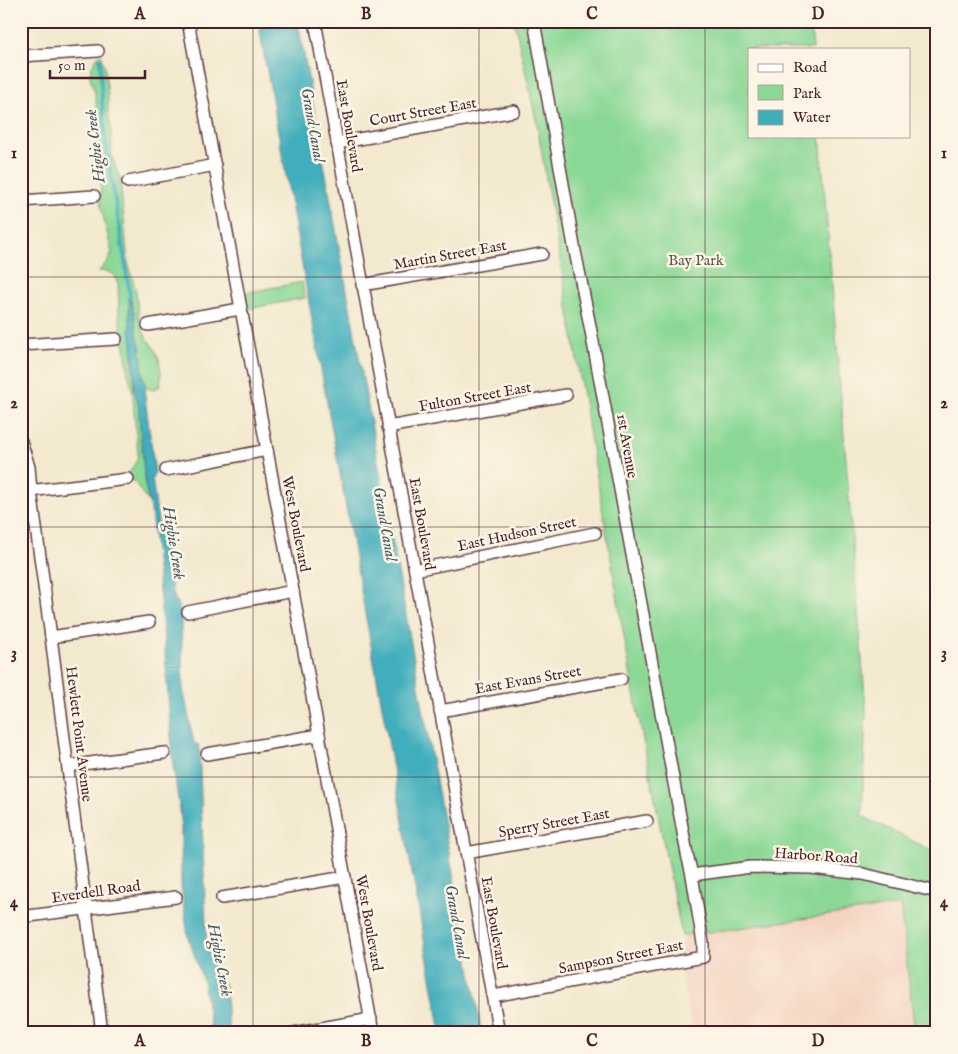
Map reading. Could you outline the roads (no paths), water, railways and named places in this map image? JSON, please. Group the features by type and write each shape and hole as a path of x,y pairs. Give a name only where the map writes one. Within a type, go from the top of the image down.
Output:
{"street":[{"name":"West Boulevard","path":"188,21 373,1033"},
{"name":"East Boulevard","path":"315,21 499,1033"},
{"name":"1st Avenue","path":"534,21 574,246 692,875"},
{"path":"21,56 98,51"},
{"name":"Court Street East","path":"337,143 514,111"},
{"path":"128,182 214,165"},
{"path":"21,201 94,196"},
{"name":"Martin Street East","path":"362,285 542,254"},
{"path":"148,325 240,309"},
{"path":"21,345 116,339"},
{"name":"Fulton Street East","path":"388,428 566,396"},
{"name":"Hewlett Point Avenue","path":"21,440 29,467 26,492 51,637 102,1033"},
{"path":"166,470 267,450"},
{"path":"26,492 128,479"},
{"name":"East Hudson Street","path":"415,570 595,533"},
{"path":"188,612 293,591"},
{"path":"51,637 149,622"},
{"name":"East Evans Street","path":"440,711 621,679"},
{"path":"207,754 319,735"},
{"path":"68,766 164,753"},
{"name":"Sperry Street East","path":"466,853 647,821"},
{"name":"Harbor Road","path":"692,875 752,867 811,868 863,874 937,892"},
{"name":"Sampson Street East","path":"492,996 703,957 703,943 692,875"},
{"path":"222,898 345,877"},
{"name":"Everdell Road","path":"21,917 176,897"},
{"path":"294,1033 371,1019"}],"water":[{"name":"Grand Canal","path":"258,21 298,21 482,1033 441,1033"},
{"path":"129,292 141,349 143,377 146,387 145,397 155,473 152,478 158,521 167,549 172,591 181,613 183,688 194,743 199,745 207,949 225,986 229,1033 210,1033 203,981 188,937 181,886 181,818 173,766 164,640 151,509 145,485 138,403 134,389 135,378"}],"waterway":[{"name":"Higbie Creek","path":"100,59 107,150 130,297"}],"park label":[{"name":"Bay Park","path":"696,260"}]}
